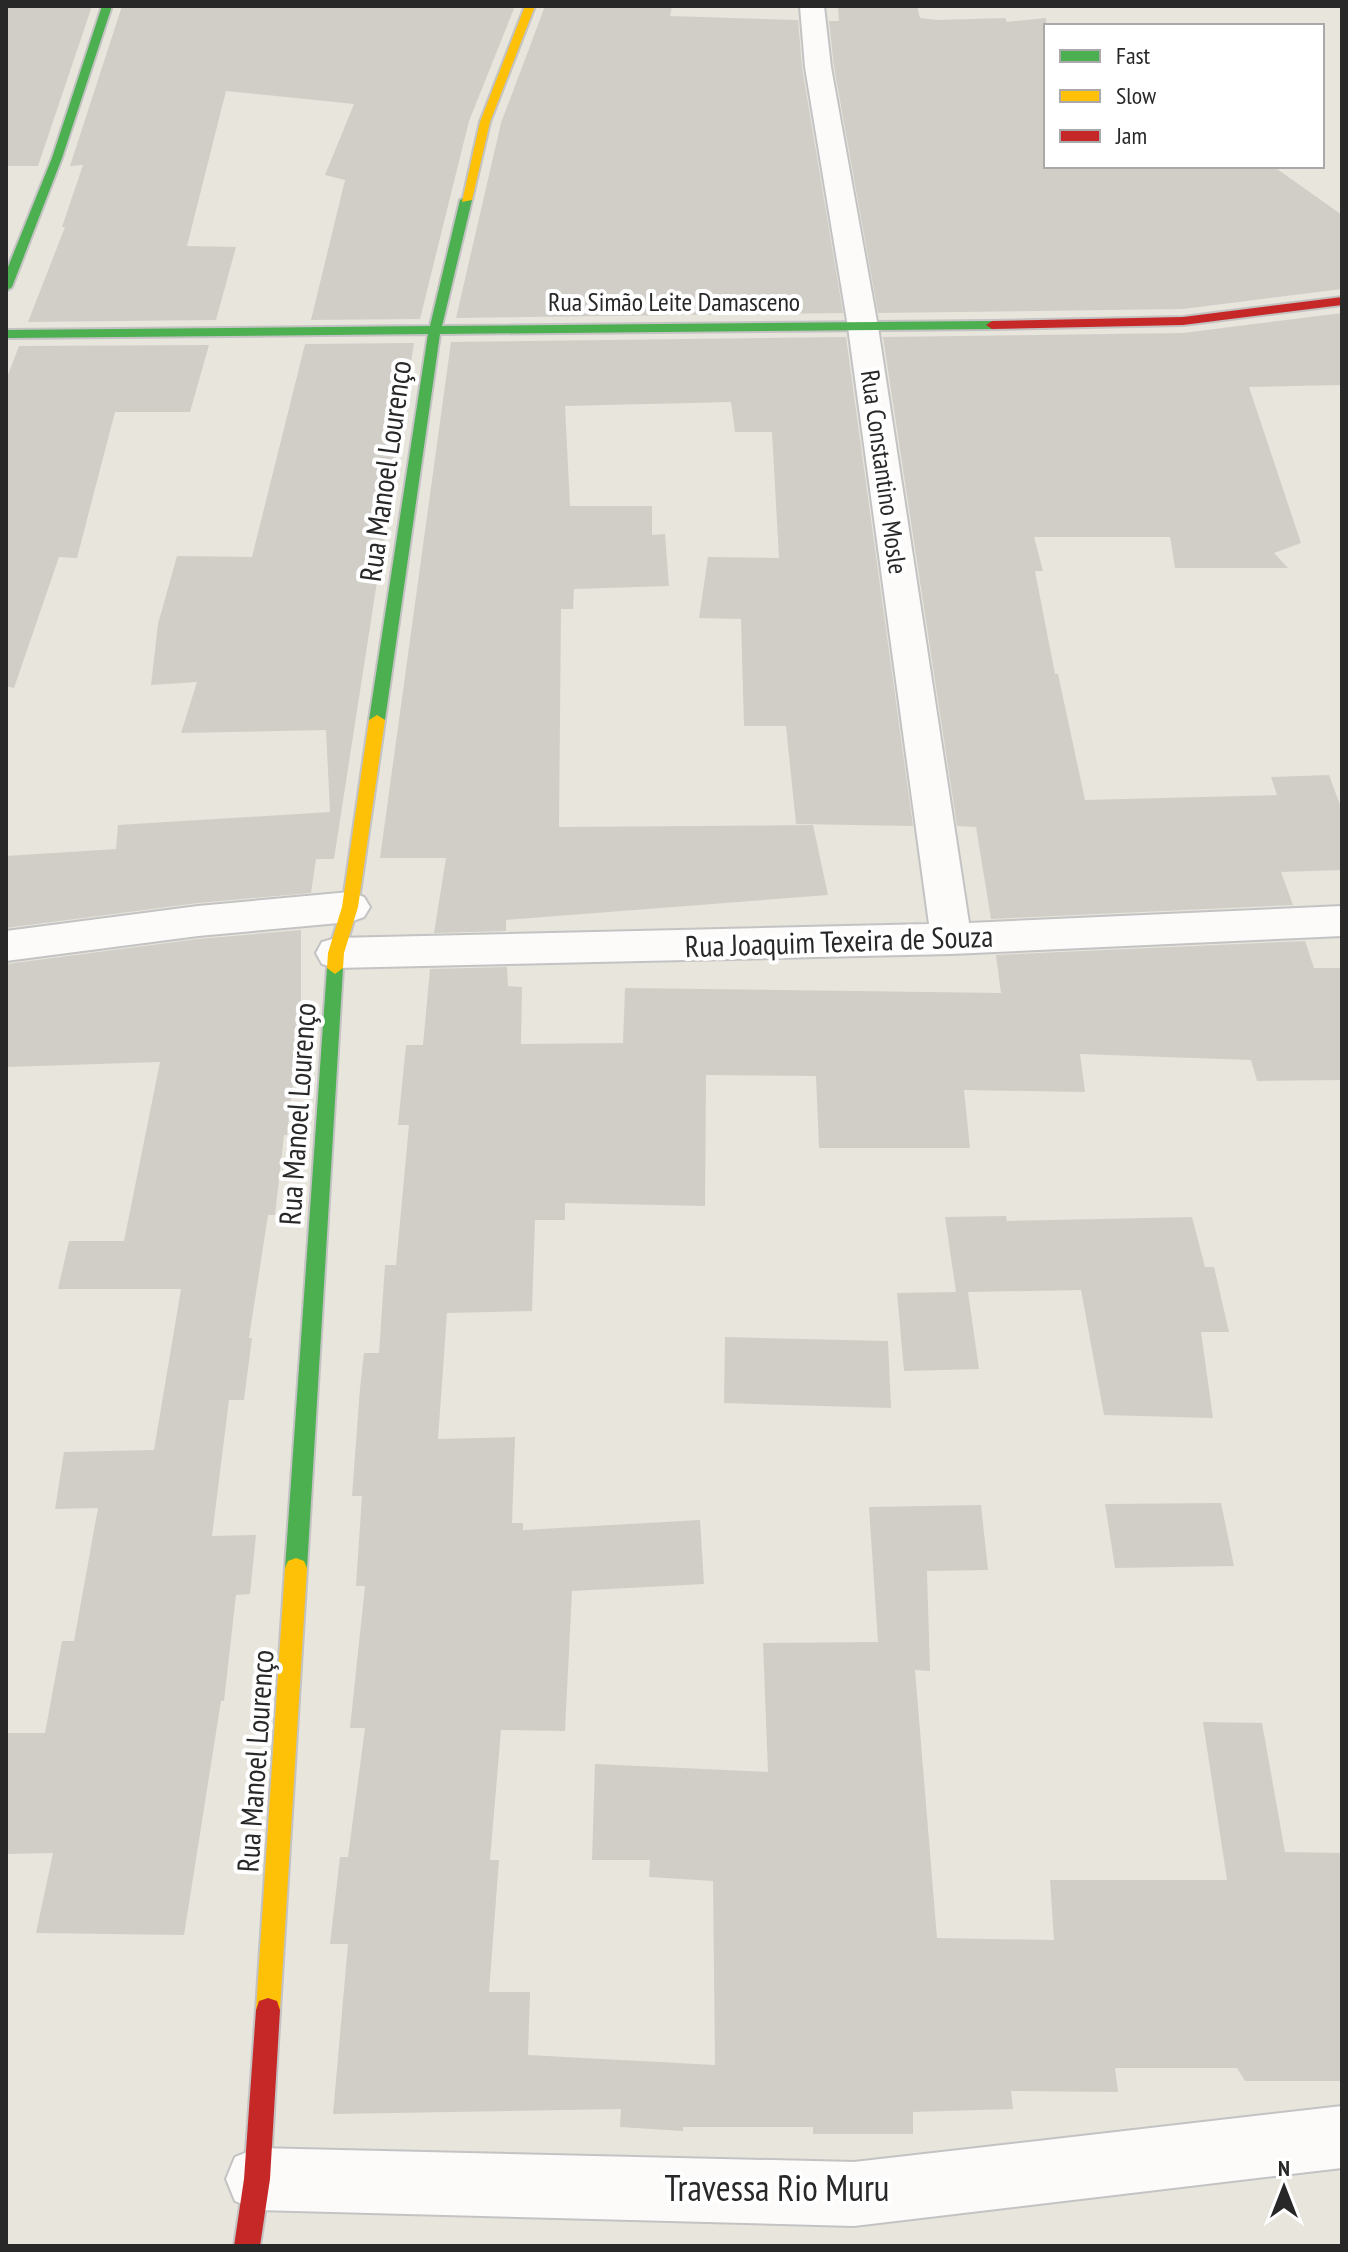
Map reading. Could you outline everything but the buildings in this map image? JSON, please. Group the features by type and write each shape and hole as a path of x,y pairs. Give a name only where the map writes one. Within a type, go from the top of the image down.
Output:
{"street":[{"path":"6,287 57,158 107,6"},
{"name":"Rua Manoel Lourenço","path":"247,2246 257,2179 336,953 350,907 435,329 485,122 530,6"},
{"name":"Rua Constantino Mosle","path":"812,6 818,67 863,327 951,939"},
{"name":"Rua Simão Leite Damasceno","path":"6,334 863,327 1183,321 1342,301"},
{"path":"6,946 198,921 350,907"},
{"name":"Rua Joaquim Texeira de Souza","path":"336,953 951,939 1342,921"},
{"name":"Travessa Rio Muru","path":"257,2179 854,2194 1342,2137"}],"traffic: fast":[{"path":"6,287 57,158 107,6"},
{"path":"377,720 435,329 466,200"},
{"path":"6,334 992,325"},
{"path":"296,1568 335,968"}],"traffic: slow":[{"path":"466,200 485,122 530,6"},
{"path":"335,968 336,953 350,907 377,720"},
{"path":"268,2010 296,1568"}],"traffic: jam":[{"path":"992,325 1183,321 1342,301"},
{"path":"247,2246 257,2179 268,2010"}]}
